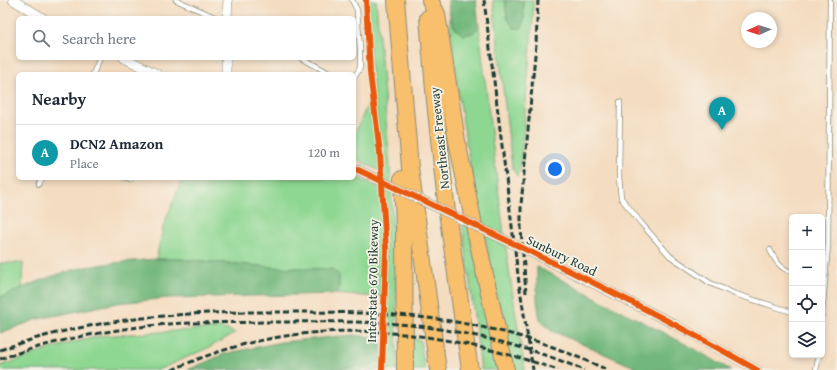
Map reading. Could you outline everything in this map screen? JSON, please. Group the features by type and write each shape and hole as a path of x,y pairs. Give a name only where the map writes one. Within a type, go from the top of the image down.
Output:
{"highway":[{"path":"392,0 394,63 404,223 406,370"},
{"path":"396,0 410,168 438,370"},
{"path":"428,0 437,14 463,172 506,370"},
{"name":"Northeast Freeway","path":"428,0 435,102 446,205 470,370"}],"street":[{"path":"12,0 40,16"},
{"path":"227,16 228,0"},
{"path":"128,60 153,72"},
{"path":"226,60 226,72"},
{"name":"Sunbury Road","path":"356,169 541,257 674,324 757,370"}],"lane":[{"path":"176,0 212,16"},
{"path":"352,0 357,10 360,48 360,68 356,75"},
{"path":"825,270 828,245 830,0"},
{"path":"93,72 99,60"},
{"path":"304,60 327,72"},
{"path":"620,102 619,177 621,198 636,217 670,256 710,283 735,294 789,311"},
{"path":"39,184 41,180"},
{"path":"770,250 778,264 789,271"},
{"path":"816,370 818,358"}],"green space":[{"path":"367,0 376,0 390,167 396,285 397,370 386,370 386,192 371,72"},
{"path":"448,0 476,0 479,27 473,33 463,35 459,32 453,24 449,11"},
{"path":"493,0 505,0 507,18 524,18 523,0 533,0 533,19 520,170 517,176 512,167"},
{"path":"505,0 523,0 524,18 522,28 514,28 507,18"},
{"path":"449,17 456,30 473,33 479,27 505,242 525,370 512,370 470,166 458,91"},
{"path":"370,99 374,119 380,171 356,159 356,130"},
{"path":"356,177 382,189 382,297 334,294 339,290 271,267 180,259 156,259 164,224 182,180 356,180"},
{"path":"467,221 499,370 481,370 462,222"},
{"path":"156,259 180,259 271,267 333,269 339,275 339,290 334,294 169,298 117,303 38,319 0,333 0,298 42,280 86,267"},
{"path":"0,263 23,263 22,288 0,298"},
{"path":"537,267 689,346 731,370 641,370 550,330 540,320 537,300"},
{"path":"222,328 235,333 210,347 158,370 0,370 0,366 59,346 100,336"},
{"path":"353,335 381,338 382,359 372,365 323,370 188,370 224,354 281,342"},
{"path":"408,339 420,340 425,370 409,370"},
{"path":"382,359 382,370 323,370 372,365"}],"railway":[{"path":"484,0 519,283 533,370"},
{"path":"526,293 521,229 521,205 536,44 538,0"},
{"path":"0,350 71,330 144,318 255,312 352,313 430,318 489,329 515,335 553,347 608,370"},
{"path":"0,359 41,346 83,336 147,326 192,323 355,322 385,323 436,328 486,338 536,352 584,370"},
{"path":"172,370 220,351 268,339 317,332 365,331 413,335 461,343 509,355 558,370"}],"cycle path":[{"name":"Interstate 670 Bikeway","path":"366,0 370,73 380,153 386,249 382,370"},
{"path":"356,169 507,240 608,290 708,342 757,370"}],"place":[{"name":"DCN2 Amazon","path":"722,130"}]}
